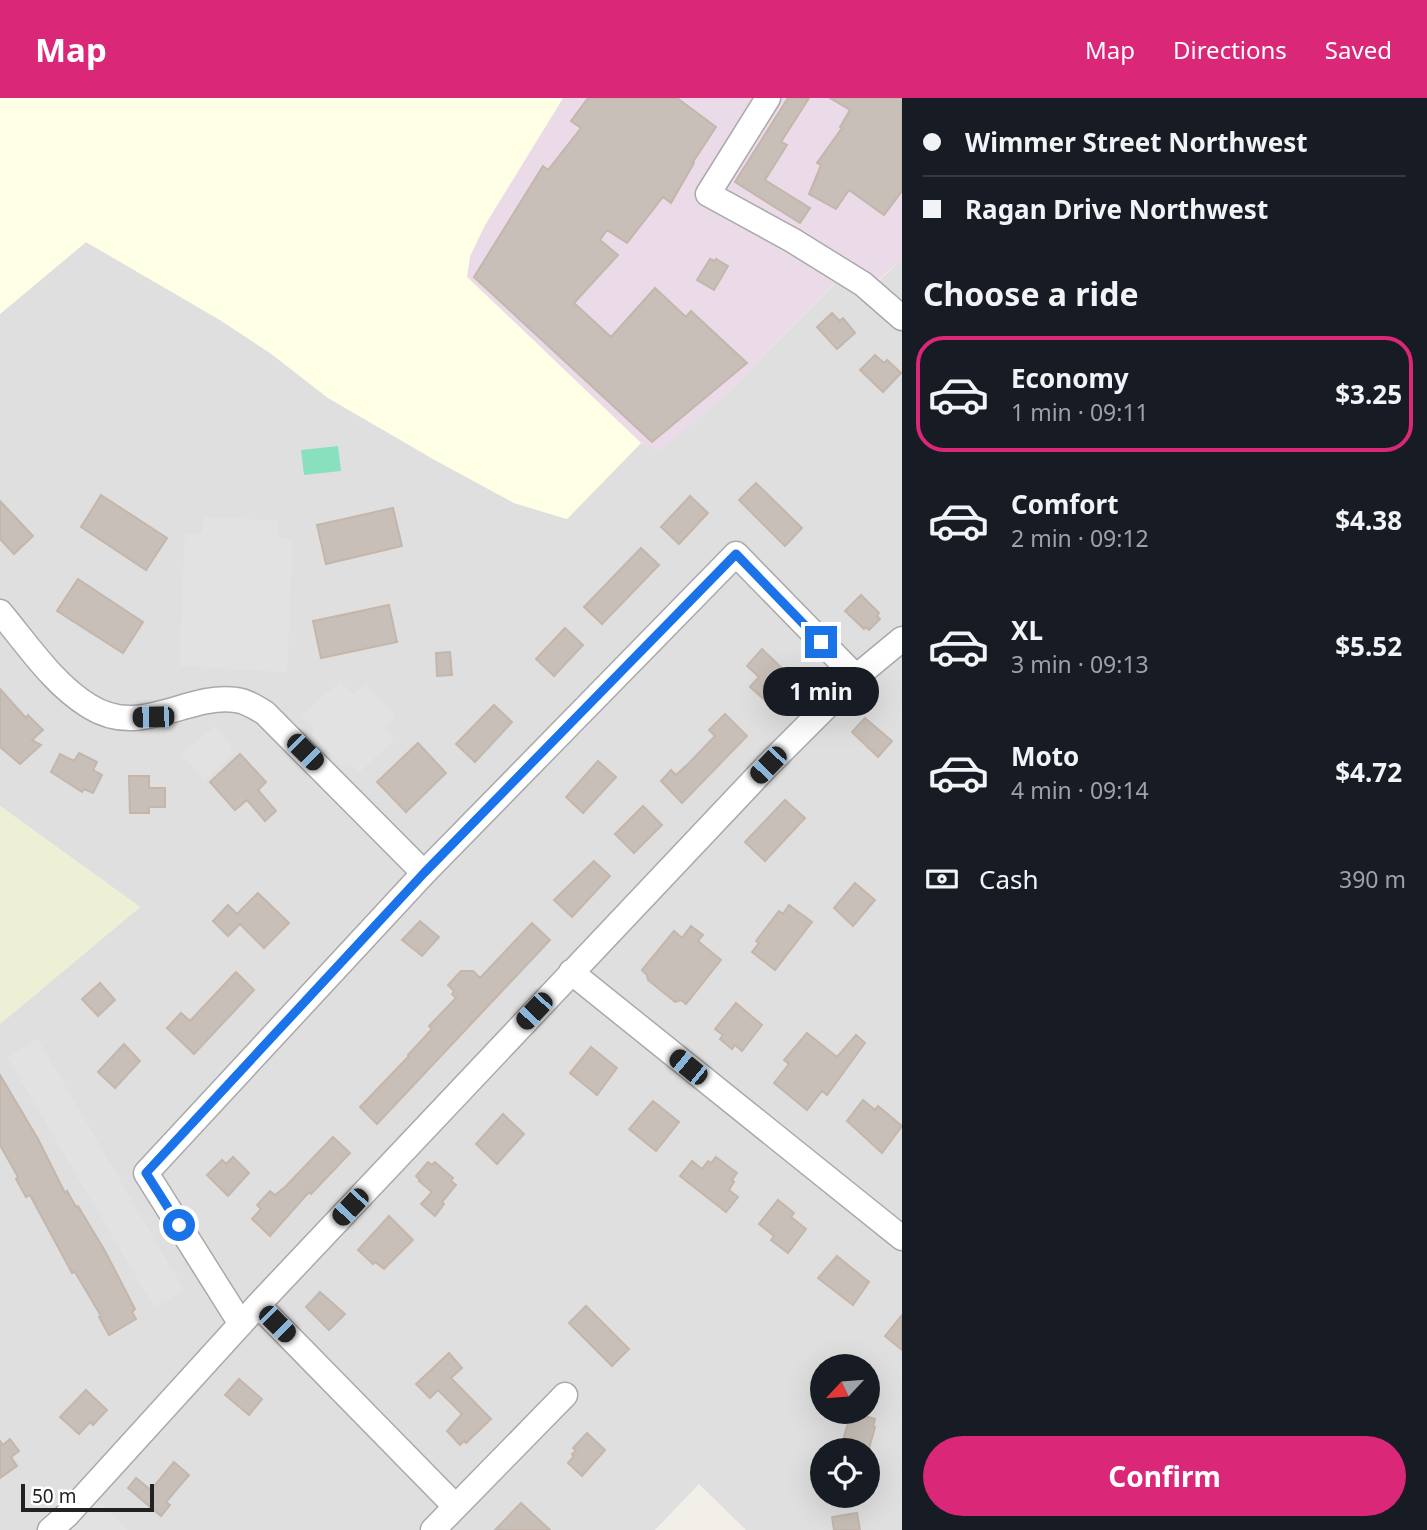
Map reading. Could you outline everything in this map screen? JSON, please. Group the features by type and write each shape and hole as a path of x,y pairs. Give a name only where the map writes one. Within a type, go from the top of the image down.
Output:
{"street":[{"path":"768,98 708,194 792,240 863,284 902,318"},
{"path":"241,1324 146,1173 424,873 736,554 856,677"},
{"path":"0,612 66,689 91,708 120,718 153,717 213,699 226,699 239,700 265,713 424,873"},
{"path":"50,1530 74,1508 258,1305 768,765 856,677 902,639"},
{"path":"571,972 902,1238"},
{"path":"258,1305 455,1506"},
{"path":"433,1530 565,1395"}],"shaded area":[{"path":"0,98 563,98 485,225 470,256 467,277 641,443 567,519 514,503 433,459 328,398 270,353 220,320 86,242 0,314"},
{"path":"563,98 902,98 902,259 876,282 851,266 725,395 658,452 641,443 467,277 470,256 485,225"},
{"path":"86,242 220,320 433,459 514,503 567,519 641,443 658,451 725,395 837,281 861,298 902,259 902,1530 746,1530 699,1484 655,1530 0,1530 0,1024 140,907 0,806 0,314"},
{"path":"204,517 277,521 278,537 293,539 287,672 179,666 185,534 202,533"},
{"path":"340,681 353,694 366,684 396,716 386,727 394,739 359,773 348,764 343,767 311,735 314,729 301,716"},
{"path":"215,726 232,746 229,748 234,753 204,780 181,754"},
{"path":"0,806 140,907 0,1024"},
{"path":"38,1039 184,1290 168,1301 165,1300 154,1307 7,1057"},
{"path":"97,1501 109,1512 127,1530 70,1530"}],"green space":[{"path":"338,446 341,471 304,475 301,450"}],"building":[{"path":"588,98 677,98 716,127 671,203 663,197 627,243 607,230 600,240 618,255 574,303 611,337 655,288 686,317 691,311 747,363 652,442 474,277 543,166 548,170 581,128 571,121"},
{"path":"788,98 809,98 781,142 787,145 765,180 810,208 800,223 735,182"},
{"path":"830,98 902,98 902,191 884,215 849,190 836,209 809,194 821,165 817,163 842,128 840,127 850,110"},
{"path":"710,259 716,259 728,266 714,290 697,280"},
{"path":"832,313 840,321 843,318 855,333 837,349 817,327"},
{"path":"875,355 884,363 887,360 901,373 883,392 860,370"},
{"path":"756,483 802,528 785,546 739,500"},
{"path":"101,495 167,538 146,570 81,527"},
{"path":"690,496 708,513 679,544 661,527"},
{"path":"0,501 33,536 14,554 0,539"},
{"path":"393,508 402,546 326,564 317,525"},
{"path":"641,548 659,565 602,624 584,607"},
{"path":"78,579 143,622 123,653 57,611"},
{"path":"861,595 879,613 877,616 880,619 869,630 866,627 864,629 845,611"},
{"path":"389,605 397,642 321,658 313,621"},
{"path":"565,628 583,645 554,676 536,659"},
{"path":"762,649 792,678 768,703 750,687 759,677 747,666"},
{"path":"450,652 452,675 437,676 436,653"},
{"path":"0,689 26,718 28,715 43,730 32,740 41,745 20,764 0,747"},
{"path":"494,705 512,722 475,762 456,744"},
{"path":"725,714 747,736 682,803 661,781 671,770 676,775 715,736 709,730"},
{"path":"865,718 892,741 878,757 852,732"},
{"path":"418,743 446,773 406,812 377,782"},
{"path":"79,753 97,762 93,770 102,775 93,793 84,789 82,792 51,772 60,754 74,761"},
{"path":"240,754 266,782 258,790 276,811 265,821 247,800 235,810 210,782"},
{"path":"598,761 616,777 583,813 566,797"},
{"path":"129,776 149,776 149,788 165,788 165,807 149,807 149,813 130,813"},
{"path":"785,800 805,818 765,861 745,842"},
{"path":"643,806 662,825 634,853 615,834"},
{"path":"594,861 610,876 572,917 554,900"},
{"path":"855,883 875,900 853,926 834,908"},
{"path":"258,893 289,923 264,948 240,924 228,936 213,921 228,905 237,914"},
{"path":"789,905 812,922 775,970 752,952 759,943 756,941 779,911 783,914"},
{"path":"420,921 439,937 422,956 402,940"},
{"path":"532,923 550,940 377,1124 360,1107 409,1056 432,1029 429,1026 456,998 448,985 461,971 473,971 480,978"},
{"path":"691,926 703,935 698,941 721,960 686,1004 681,1000 675,1002 648,980 642,970 674,931 682,938"},
{"path":"236,972 254,990 194,1054 167,1028 181,1013 190,1021"},
{"path":"100,983 115,1000 98,1016 82,999"},
{"path":"736,1003 762,1025 742,1051 735,1045 732,1049 720,1039 723,1035 715,1029"},
{"path":"807,1033 837,1057 856,1035 865,1043 827,1095 822,1091 807,1110 774,1083 789,1064 784,1060"},
{"path":"124,1044 140,1061 115,1088 98,1072"},
{"path":"591,1047 617,1068 597,1095 570,1073"},
{"path":"0,1075 38,1139 65,1193 67,1191 76,1207 78,1206 105,1251 135,1309 132,1312 136,1319 109,1335 99,1317 101,1316 75,1272 72,1273 30,1195 26,1197 0,1145"},
{"path":"863,1100 875,1110 878,1106 902,1126 882,1153 847,1121"},
{"path":"653,1101 679,1122 656,1151 629,1129"},
{"path":"503,1114 524,1134 497,1164 476,1144"},
{"path":"333,1137 350,1153 311,1194 309,1192 270,1236 252,1219 261,1209 257,1205 270,1191 275,1195 285,1187"},
{"path":"233,1157 249,1173 228,1196 207,1175 222,1160 226,1164"},
{"path":"716,1157 737,1173 729,1190 738,1197 726,1212 680,1176 692,1161 702,1169 708,1161 711,1163"},
{"path":"428,1162 432,1165 435,1162 453,1178 451,1181 456,1185 435,1216 421,1204 432,1192 416,1176"},
{"path":"778,1200 794,1213 791,1217 806,1229 788,1253 771,1240 774,1236 759,1224"},
{"path":"389,1216 413,1240 384,1269 375,1262 373,1264 358,1250"},
{"path":"837,1256 869,1282 853,1305 818,1278"},
{"path":"320,1292 345,1314 329,1330 306,1307"},
{"path":"586,1306 629,1349 612,1366 569,1323"},
{"path":"902,1315 902,1350 885,1336"},
{"path":"449,1353 462,1368 451,1378 491,1419 466,1443 464,1441 460,1445 447,1431 462,1414 438,1390 430,1398 416,1384"},
{"path":"239,1379 262,1399 249,1415 225,1395"},
{"path":"86,1390 107,1410 93,1425 90,1422 79,1434 60,1417"},
{"path":"848,1424 874,1424 875,1427 872,1438 844,1438"},
{"path":"587,1433 605,1450 582,1476 568,1463 576,1451 573,1448"},
{"path":"10,1439 19,1451 11,1457 17,1466 0,1478 0,1441 3,1445"},
{"path":"174,1462 189,1475 166,1502 170,1505 161,1516 128,1488 136,1478 151,1490"},
{"path":"521,1503 550,1530 495,1530"},
{"path":"857,1513 860,1530 834,1530 832,1517"}],"route":[{"path":"179,1225 146,1173 424,873 736,554 821,642"}]}
